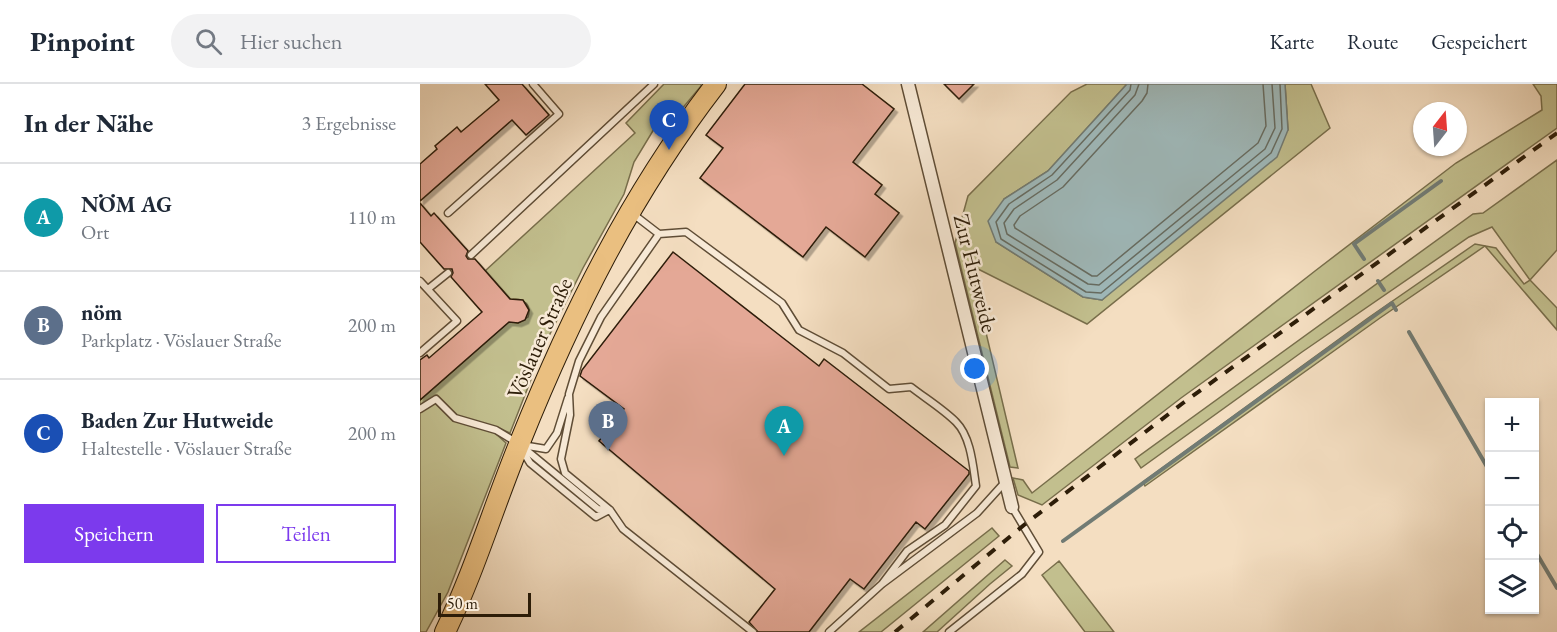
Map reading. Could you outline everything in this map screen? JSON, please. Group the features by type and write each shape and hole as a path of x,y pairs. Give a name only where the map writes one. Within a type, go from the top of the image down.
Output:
{"main road":[{"name":"Vöslauer Straße","path":"445,632 484,541 519,444 562,340 595,272 669,150 716,84"}],"street":[{"name":"Zur Hutweide","path":"908,84 1012,507"}],"lane":[{"path":"448,213 559,114 533,84"},
{"path":"471,255 654,84"},
{"path":"630,211 659,234 686,232 782,303 799,330 843,353 889,389 911,387 958,423 966,438 976,486 945,525 907,551 882,584"},
{"path":"420,409 436,399 455,418 496,430 519,444 546,449 557,433 579,361 602,317 659,234"},
{"path":"428,289 448,273"},
{"path":"420,280 457,321 420,353"},
{"path":"569,394 570,415 561,459 565,473 610,510 623,529 753,632"},
{"path":"519,444 530,464 597,517 610,510"},
{"path":"829,632 882,584 977,513 1006,481"},
{"path":"949,632 1022,574 1039,552 1012,507"}],"shaded area":[{"path":"664,84 701,84 701,86 666,128 654,129 634,162 624,194 545,344 510,433 497,427 495,433 506,443 448,592 426,632 420,632 420,400 510,321 518,323 528,317 529,309 526,303 511,300 485,271 635,133 626,123"},
{"path":"1087,84 1127,84 1048,171 1004,199 996,242 1083,297 1102,300 1288,130 1285,84 1311,84 1330,128 1087,324 970,265 1018,468 1010,467 955,243 968,196 1071,92"},
{"path":"1533,84 1557,84 1557,128 1181,398 1042,505 1018,495 1013,478 1023,480 1032,493 1456,163 1542,110 1541,96"},
{"path":"1557,160 1557,250 1530,280 1492,227 1469,237 1302,352 1141,468 1135,459 1473,214 1483,213"},
{"path":"1475,244 1496,248 1524,284 1530,280 1557,308 1557,330 1485,246 1145,486 1143,482 1368,318"},
{"path":"992,528 999,536 881,632 859,632"},
{"path":"1005,560 1012,566 937,632 923,632"},
{"path":"1059,561 1114,632 1085,632 1042,575"}],"water":[{"path":"1127,84 1285,84 1288,130 1277,157 1102,300 1083,297 996,242 988,221 1004,199 1048,171"}],"building":[{"path":"485,84 522,84 549,115 526,135 512,120 420,201 420,164 437,149 435,146 457,127 461,132 499,100"},
{"path":"745,84 862,84 894,109 853,162 882,185 875,194 899,213 865,257 826,227 803,257 700,178 723,148 706,135"},
{"path":"944,84 974,84 959,99"},
{"path":"420,203 431,216 434,213 468,251 466,256 468,259 475,259 510,299 523,300 529,310 525,320 518,323 509,322 420,400 420,360 427,355 429,358 482,312 451,277 452,269 444,269 420,242"},
{"path":"673,252 819,366 824,359 969,471 969,474 925,529 916,522 864,589 850,579 809,632 758,632 749,622 775,589 599,441 624,409 580,376 582,370"}],"waterway":[{"path":"1364,259 1354,244 1441,181"},
{"path":"1378,281 1384,290"},
{"path":"1063,541 1392,303 1396,310"},
{"path":"1409,332 1485,463"},
{"path":"1539,557 1557,588"}],"railway":[{"path":"895,632 1024,525 1183,403 1557,133"}],"place":[{"name":"Baden Zur Hutweide","path":"669,150"},
{"name":"nöm","path":"608,451"},
{"name":"NÖM AG","path":"784,456"}]}
